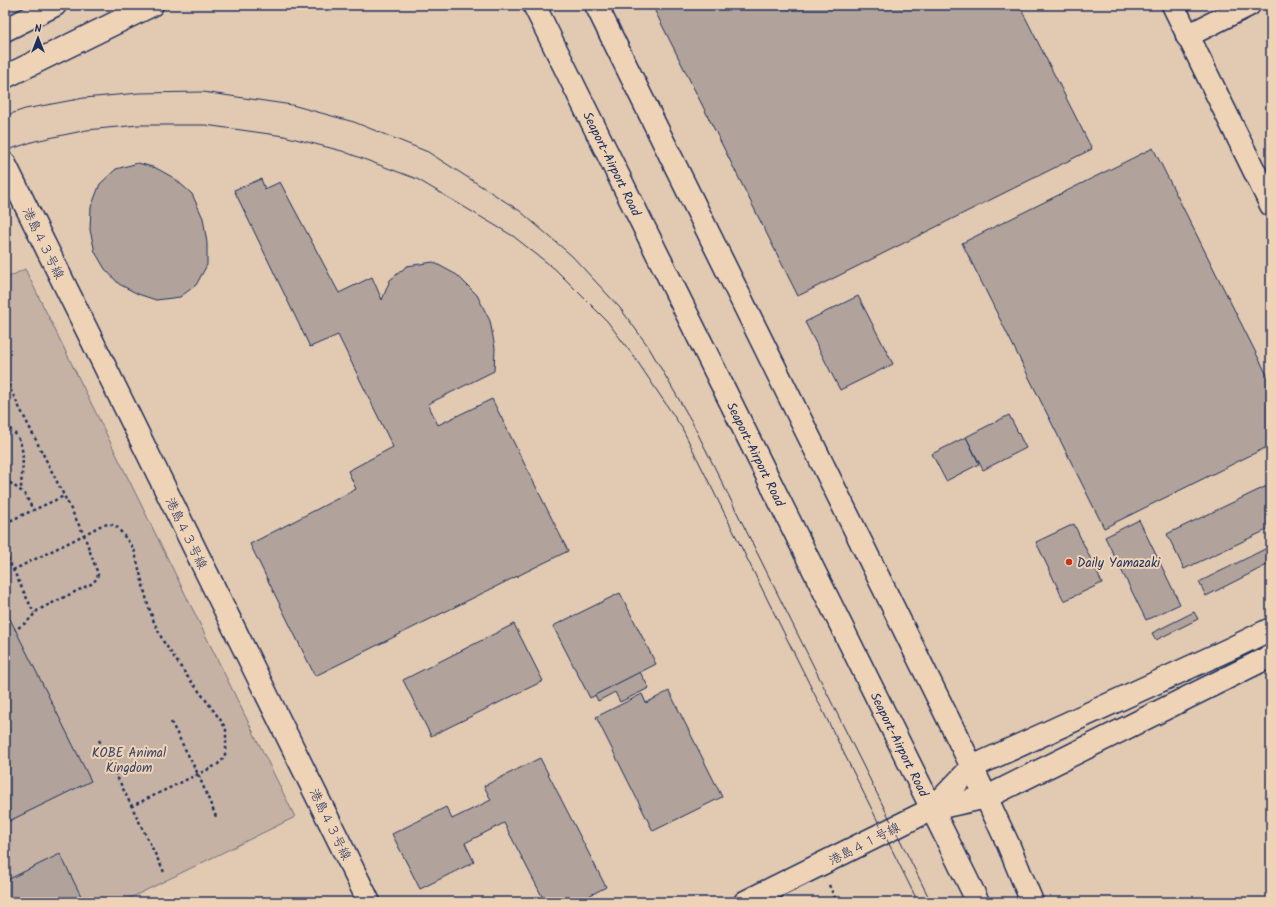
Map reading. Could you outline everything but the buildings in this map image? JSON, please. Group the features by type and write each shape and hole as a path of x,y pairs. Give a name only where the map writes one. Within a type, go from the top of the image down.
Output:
{"street":[{"path":"5,30 55,5"},
{"path":"5,77 152,5"},
{"name":"Seaport-Airport Road","path":"534,5 978,902"},
{"path":"596,5 972,767 1008,844 1032,902"},
{"path":"1173,5 1271,205"},
{"path":"1187,36 1249,5"},
{"name":"港島４３号線","path":"5,164 369,902"},
{"path":"932,809 972,767 1234,648 1271,629"},
{"name":"港島４１号線","path":"745,902 932,809 986,797 1271,656"},
{"path":"1008,844 1043,902"}],"path":[{"path":"5,379 84,535 98,574 96,581 38,610 27,622 15,630"},
{"path":"5,425 17,437 21,445 21,490"},
{"path":"5,479 25,494 34,510"},
{"path":"5,523 64,496"},
{"path":"13,570 100,526 108,524 114,525 134,549 148,605 163,641 187,676 222,722 226,730 226,750 224,758 217,765 132,806"},
{"path":"5,553 34,614"},
{"path":"171,722 198,774 217,819"},
{"path":"99,740 164,872"},
{"path":"829,885 837,902"}],"green space":[{"name":"KOBE Animal Kingdom","path":"25,269 295,817 122,902 5,902 5,279"}],"tram line":[{"path":"5,116 25,109 84,98 139,93 203,92 292,105 354,122 428,152 520,211 572,256 620,308 648,346 692,422 931,902"},
{"path":"5,151 35,141 87,130 138,125 205,125 284,136 342,151 417,179 513,236 555,269 607,321 635,358 682,428 918,902"}],"place":[{"name":"Daily Yamazaki","path":"1069,562"}]}
